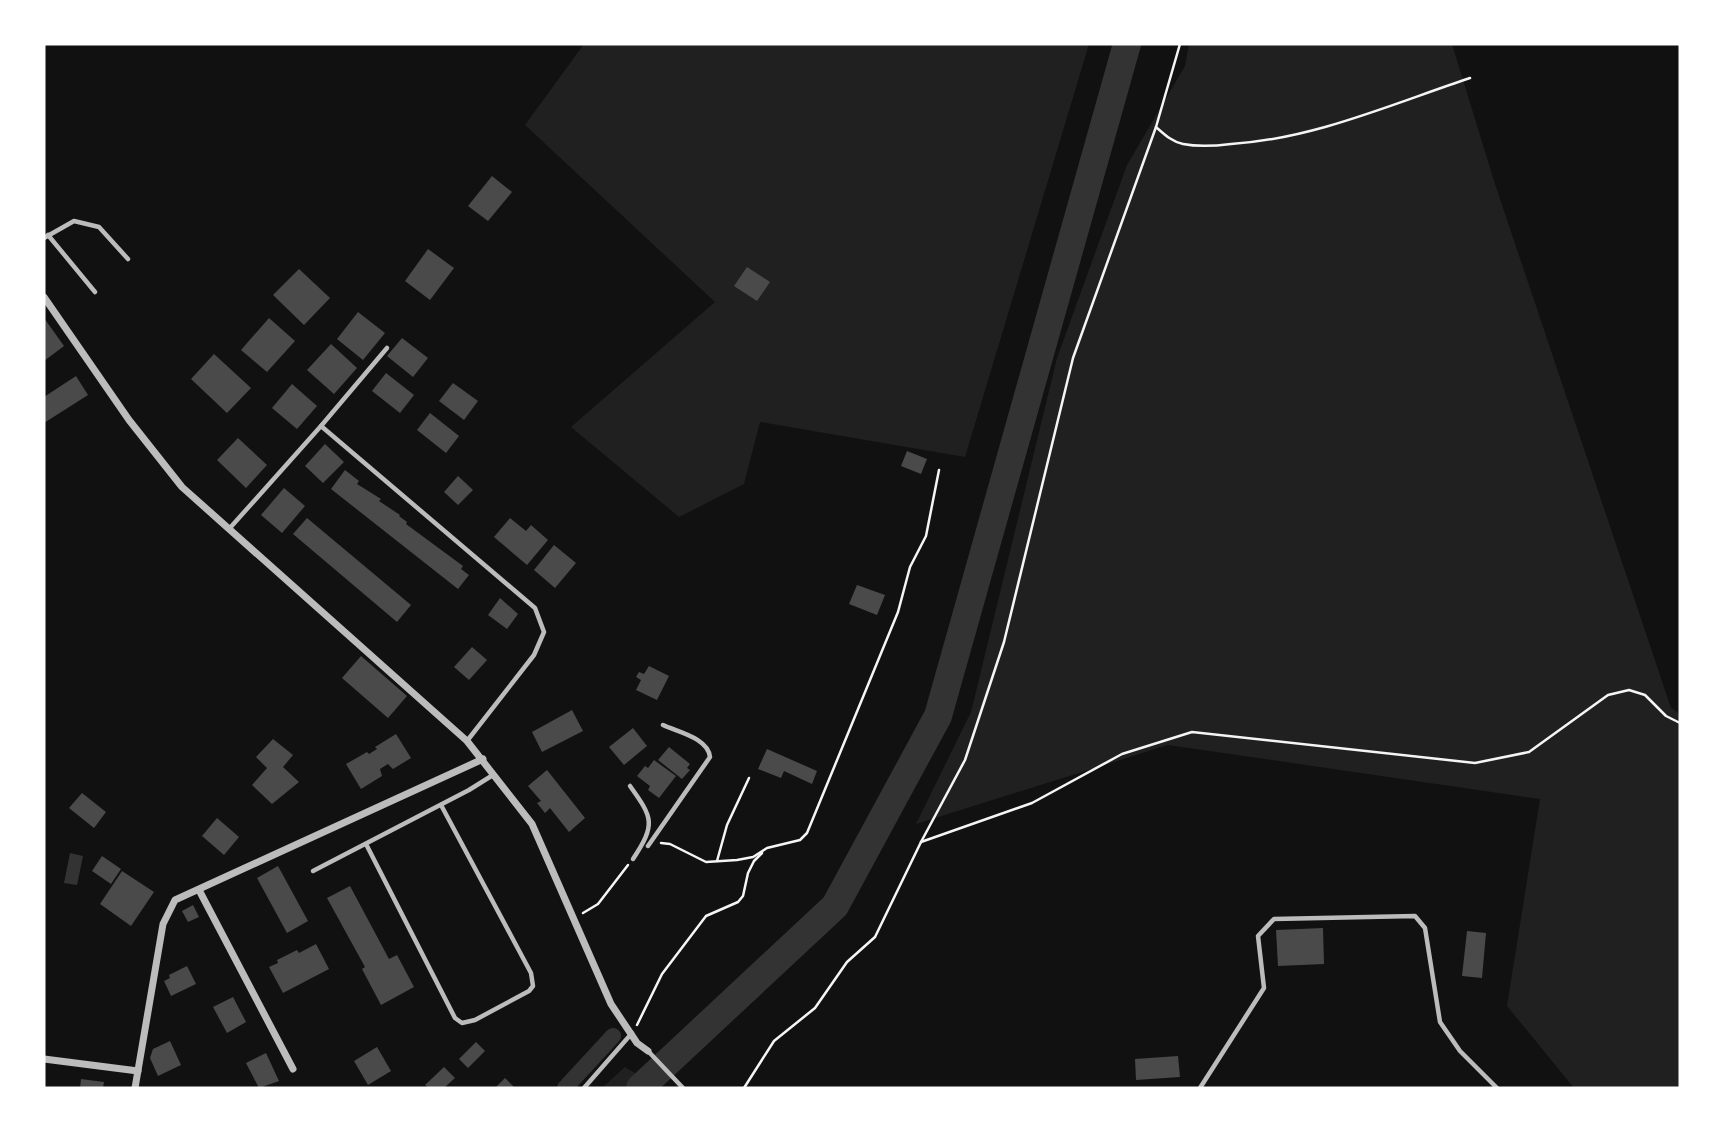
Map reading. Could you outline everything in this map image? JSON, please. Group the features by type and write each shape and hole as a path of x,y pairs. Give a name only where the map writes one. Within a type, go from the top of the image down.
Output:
{"street":[{"path":"44,298 129,419 183,487 467,741 483,759 532,824 611,1004 637,1043 648,1051"},
{"path":"135,1088 163,924 175,900 483,759"},
{"path":"199,890 293,1069"},
{"path":"44,1059 138,1071"}],"lane":[{"path":"95,292 46,237 74,221 99,227 128,258"},
{"path":"229,529 387,348"},
{"path":"321,426 536,608 544,632 534,655 467,741"},
{"path":"648,846 710,757 704,744 663,725"},
{"path":"313,871 442,805 494,774"},
{"path":"630,786 648,812 651,823 633,859"},
{"path":"366,844 455,1018 462,1023 475,1020 529,991 533,986 531,973 442,805"},
{"path":"1200,1088 1264,988 1258,936 1274,919 1415,916 1425,928 1440,1022 1460,1051 1497,1088"},
{"path":"584,1088 632,1033"},
{"path":"648,1051 683,1088"}],"path":[{"path":"744,1088 774,1041 815,1008 847,962 875,937 920,842 965,760 1004,642 1073,358 1156,127 1180,44"},
{"path":"1156,127 1181,144 1203,146 1254,143 1288,137 1329,125 1470,78"},
{"path":"648,846 654,843 670,844 706,862 753,857 767,848 800,840 807,833 898,612 910,568 926,536 940,470"},
{"path":"920,842 1032,803 1122,754 1192,732 1475,763 1529,752 1608,695 1629,690 1645,695 1667,716 1680,723"},
{"path":"717,861 727,825 749,778"},
{"path":"632,1033 645,1013 662,974 706,916 738,902 743,896 748,873 754,861 767,848"},
{"path":"569,911 584,913 598,904 633,859"}],"shaded area":[{"path":"584,44 1089,44 965,457 760,422 744,484 679,517 571,427 715,302 525,125"},
{"path":"1189,44 1452,44 1494,181 1671,708 1680,714 1680,1088 1574,1088 1507,1006 1540,799 1168,745 916,824 971,712 1057,358 1127,165 1185,66"},
{"path":"70,853 83,856 77,885 64,883"},
{"path":"625,1067 659,1088 602,1088"}],"building":[{"path":"492,176 512,192 488,221 468,206"},
{"path":"428,249 454,268 430,300 405,281"},
{"path":"747,267 770,282 757,301 734,286"},
{"path":"299,269 330,298 304,325 273,295"},
{"path":"358,312 385,333 363,360 337,339"},
{"path":"44,318 64,346 44,361"},
{"path":"269,318 295,341 267,372 241,350"},
{"path":"402,338 428,358 413,377 387,356"},
{"path":"331,344 357,368 334,394 307,370"},
{"path":"214,354 251,388 227,413 191,379"},
{"path":"386,373 414,395 400,413 372,391"},
{"path":"76,376 88,395 44,423 44,397"},
{"path":"453,383 478,401 464,420 439,401"},
{"path":"292,384 317,406 297,429 272,408"},
{"path":"430,413 459,436 446,453 417,430"},
{"path":"238,438 267,465 246,488 217,460"},
{"path":"325,444 344,462 323,483 305,466"},
{"path":"907,451 927,459 921,474 901,466"},
{"path":"345,470 359,481 357,484 400,515 406,524 463,566 461,569 469,575 458,589 331,489"},
{"path":"458,476 473,490 458,505 444,492"},
{"path":"284,488 305,506 282,533 261,515"},
{"path":"307,518 411,605 397,622 293,534"},
{"path":"510,518 526,531 531,525 548,540 527,565 494,537"},
{"path":"554,545 576,563 555,588 534,570"},
{"path":"857,585 885,595 877,615 849,604"},
{"path":"500,598 518,614 507,629 488,615"},
{"path":"472,647 487,660 469,680 454,667"},
{"path":"361,656 407,696 388,718 342,678"},
{"path":"649,666 669,676 657,700 636,690 641,680 636,677 639,672 644,674"},
{"path":"572,710 583,731 542,752 532,732"},
{"path":"633,728 647,746 624,765 609,747"},
{"path":"396,734 411,758 393,769 388,764 380,769 382,776 361,789 346,764 367,752 369,754"},
{"path":"273,739 293,755 283,767 299,782 272,804 252,785 267,768 256,757"},
{"path":"669,747 690,764 687,768 690,770 682,779 658,760"},
{"path":"767,749 817,771 812,784 784,771 781,778 758,769"},
{"path":"654,760 676,776 659,798 648,790 650,786 637,776"},
{"path":"547,770 585,818 569,832 550,808 545,813 537,803 541,801 528,786"},
{"path":"82,793 106,812 94,828 69,808"},
{"path":"217,818 239,837 224,855 202,836"},
{"path":"102,856 121,869 111,884 92,871"},
{"path":"278,866 308,921 287,933 257,878"},
{"path":"122,871 154,892 131,926 100,904"},
{"path":"350,886 389,959 397,955 414,987 381,1005 362,969 365,967 327,898"},
{"path":"193,905 199,917 188,922 182,911"},
{"path":"1323,928 1324,964 1278,966 1276,930"},
{"path":"1467,931 1486,933 1482,978 1462,976"},
{"path":"316,944 329,969 283,993 269,967 297,950 299,953"},
{"path":"187,966 196,984 171,996 164,981 170,978 169,975"},
{"path":"233,997 246,1022 227,1033 213,1007"},
{"path":"170,1041 181,1065 158,1076 150,1058 153,1049"},
{"path":"476,1042 485,1051 468,1068 459,1059"},
{"path":"377,1047 391,1071 368,1085 354,1061"},
{"path":"266,1053 279,1081 259,1088 246,1063"},
{"path":"1178,1056 1180,1077 1136,1080 1135,1059"},
{"path":"444,1067 455,1078 444,1088 429,1088 425,1085"},
{"path":"505,1078 515,1088 495,1088"},
{"path":"81,1079 104,1082 103,1088 80,1088"}],"waterway":[{"path":"640,1088 835,906 938,716 1127,44"},
{"path":"565,1088 613,1036"}]}
